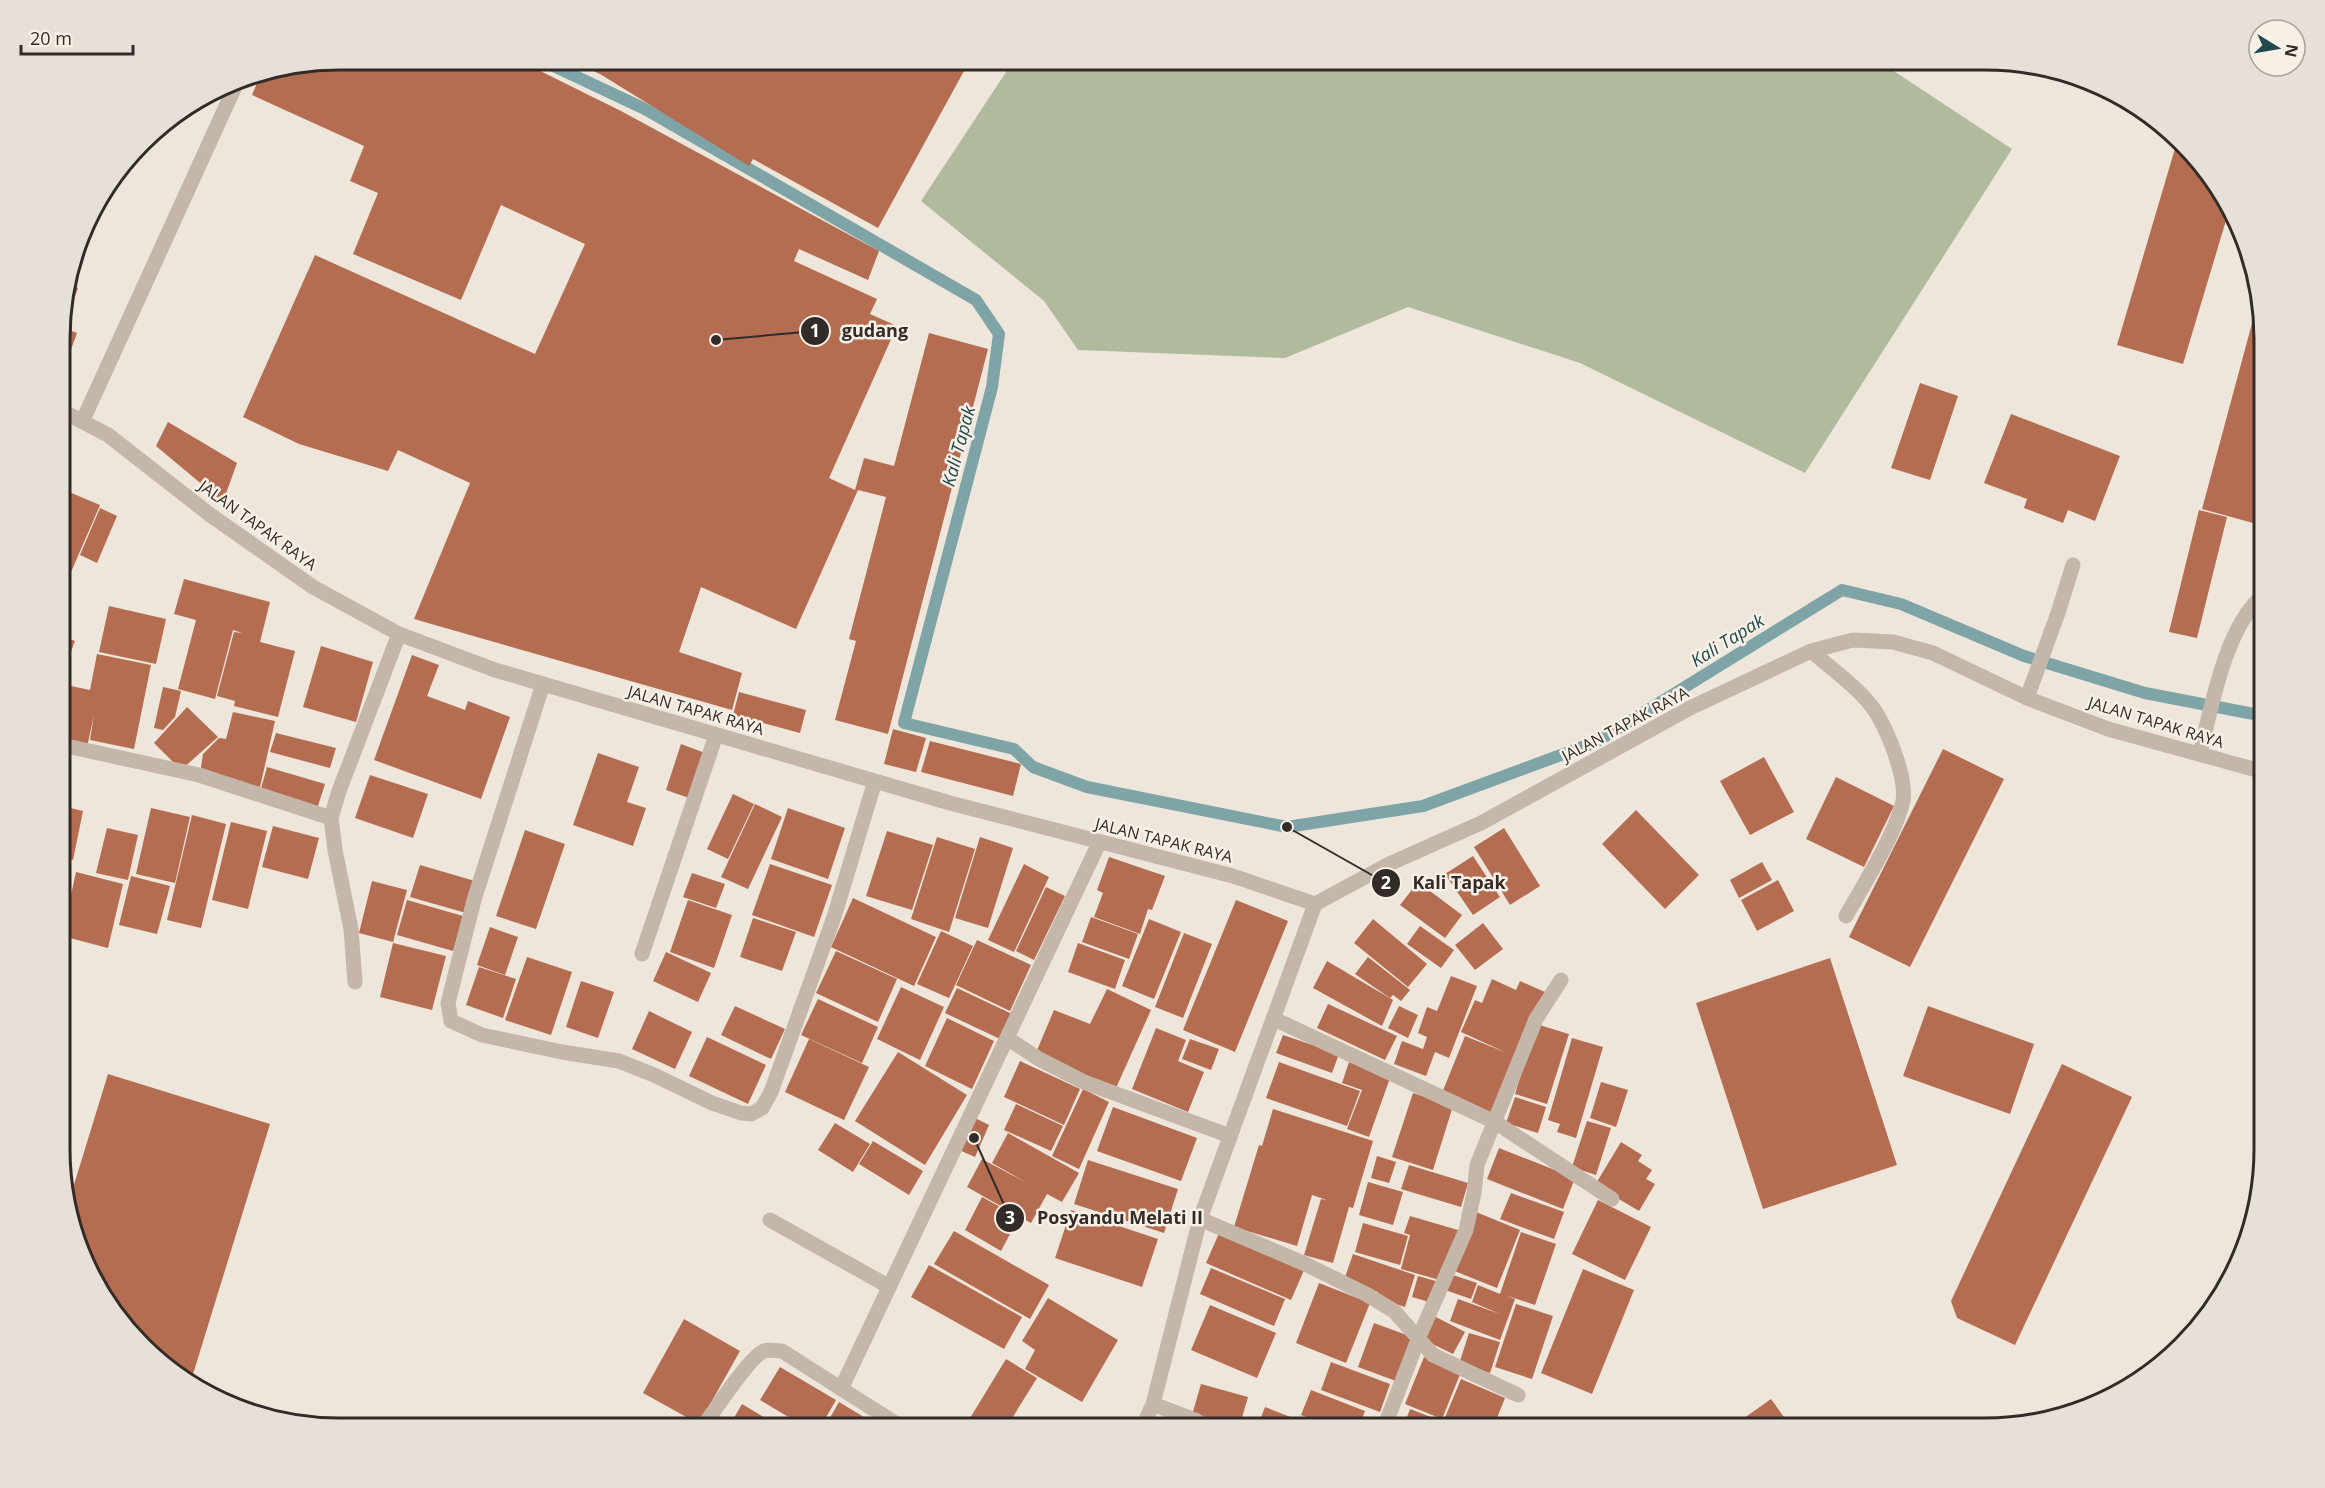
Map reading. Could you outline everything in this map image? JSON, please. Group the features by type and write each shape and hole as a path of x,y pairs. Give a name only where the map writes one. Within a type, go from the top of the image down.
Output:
{"street":[{"path":"83,420 232,93"},
{"name":"JALAN TAPAK RAYA","path":"70,414 108,435 209,514 314,587 399,634 495,670 875,781 1099,843 1233,876 1315,904 1389,864 1481,823 1690,708 1811,651 1853,640 1893,642 1933,653 2027,698 2108,729 2254,769"},
{"path":"2027,698 2073,565"},
{"path":"2200,754 2229,645 2254,604"},
{"path":"355,982 351,929 331,818 339,791 399,634"},
{"path":"1811,651 1869,703 1889,736 1899,764 1903,799 1897,820 1846,916"},
{"path":"543,684 474,900 448,1003 451,1021 482,1035 619,1061 712,1103 741,1113 751,1114 762,1108 771,1092 834,917 875,781"},
{"path":"642,954 716,735"},
{"path":"70,747 199,775 331,818"},
{"path":"841,1389 1099,843"},
{"path":"1147,1418 1154,1404 1200,1219 1315,904"},
{"path":"1388,1418 1419,1337 1466,1230 1477,1165 1536,1019 1561,980"},
{"path":"1274,1019 1495,1122 1612,1199"},
{"path":"1007,1038 1039,1059 1083,1082 1230,1136"},
{"path":"1200,1219 1304,1263 1366,1294 1394,1311 1433,1355 1518,1395"},
{"path":"770,1220 888,1286"},
{"path":"709,1418 752,1361 763,1351 782,1351 886,1418"},
{"path":"1154,1404 1191,1418"}],"green space":[{"path":"1007,70 1892,70 2012,149 1805,473 1580,363 1408,307 1285,358 1078,350 1044,301 921,201"}],"building":[{"path":"538,70 621,111 879,251 868,280 799,249 794,261 877,299 870,314 897,326 829,478 855,490 864,458 894,466 929,333 988,349 888,734 835,720 856,641 849,639 886,497 858,490 796,629 701,587 679,652 742,673 732,710 414,619 470,483 398,450 388,471 299,444 243,417 315,255 535,354 585,244 501,205 461,300 353,254 378,193 350,181 364,146 252,95 257,84 287,76 322,71"},
{"path":"591,70 965,70 878,228 753,159 749,166"},
{"path":"2175,148 2199,176 2226,220 2183,364 2117,345"},
{"path":"2253,318 2254,523 2202,509"},
{"path":"71,331 77,333 70,352"},
{"path":"1920,383 1958,396 1930,480 1891,468"},
{"path":"2011,414 2120,456 2095,521 2068,510 2063,523 2024,508 2027,499 1984,483"},
{"path":"168,422 237,463 223,502 156,446"},
{"path":"70,492 100,505 70,574"},
{"path":"100,508 117,516 97,563 80,555"},
{"path":"2199,510 2227,517 2197,638 2169,632"},
{"path":"184,579 270,602 260,642 295,651 278,717 234,706 235,701 217,696 234,632 242,633 233,630 215,699 178,689 196,620 174,614"},
{"path":"109,606 166,619 156,664 99,652"},
{"path":"70,639 75,641 70,654"},
{"path":"321,646 373,662 356,722 303,707"},
{"path":"97,654 151,665 134,749 90,740 94,715 87,747 70,744 71,686 90,690"},
{"path":"412,655 439,665 427,696 465,710 468,701 510,717 481,799 374,760"},
{"path":"163,687 181,691 175,717 163,730 154,728"},
{"path":"739,692 806,710 800,733 733,715"},
{"path":"187,707 218,737 181,770 154,743"},
{"path":"233,712 275,721 260,787 200,774 203,754 219,738 226,739"},
{"path":"893,729 926,738 916,772 884,764"},
{"path":"276,733 336,748 330,768 270,752"},
{"path":"930,741 1021,764 1013,796 921,772"},
{"path":"681,744 705,753 689,798 666,790"},
{"path":"1943,749 2004,779 1910,967 1849,937"},
{"path":"598,753 639,767 627,802 646,808 633,846 573,825"},
{"path":"1764,757 1794,812 1750,835 1720,781"},
{"path":"267,767 325,784 317,809 260,792"},
{"path":"370,775 428,794 413,838 355,818"},
{"path":"1836,777 1894,806 1864,867 1806,839"},
{"path":"733,794 754,804 728,859 707,849"},
{"path":"755,804 782,817 748,889 721,877"},
{"path":"70,808 83,811 73,860 70,859"},
{"path":"151,808 190,817 175,883 136,874"},
{"path":"788,808 845,828 828,879 771,859"},
{"path":"1636,810 1699,875 1665,909 1602,844"},
{"path":"192,815 226,824 201,928 167,920"},
{"path":"231,822 267,831 248,909 212,900"},
{"path":"273,826 319,838 308,879 262,867"},
{"path":"107,828 138,835 128,880 96,873"},
{"path":"1504,828 1540,886 1510,905 1474,847"},
{"path":"525,830 565,844 536,929 496,916"},
{"path":"887,831 933,845 912,910 866,896"},
{"path":"937,837 975,849 949,932 911,919"},
{"path":"980,837 1013,848 988,928 955,918"},
{"path":"1473,856 1500,897 1473,915 1445,874"},
{"path":"1109,857 1165,876 1152,910 1148,909 1140,934 1094,917 1103,893 1097,890"},
{"path":"1762,862 1772,880 1739,898 1730,880"},
{"path":"770,864 832,885 814,937 752,915"},
{"path":"1024,864 1049,877 1014,952 988,940"},
{"path":"420,865 475,881 466,913 410,897"},
{"path":"76,872 123,884 108,948 70,938 70,899"},
{"path":"692,873 725,884 716,908 683,897"},
{"path":"131,876 170,886 157,934 119,925"},
{"path":"1778,880 1794,911 1757,931 1741,900"},
{"path":"372,881 407,890 393,942 359,933"},
{"path":"1418,882 1462,915 1445,938 1400,905"},
{"path":"1046,887 1065,896 1034,960 1016,951"},
{"path":"853,898 936,937 914,986 831,947"},
{"path":"407,900 463,916 453,951 397,935"},
{"path":"688,900 732,915 714,968 670,952"},
{"path":"1236,900 1288,921 1235,1052 1183,1030"},
{"path":"1091,917 1138,934 1129,959 1082,942"},
{"path":"753,918 796,932 782,971 740,957"},
{"path":"1149,919 1181,932 1154,999 1122,986"},
{"path":"1373,919 1427,964 1408,987 1354,943"},
{"path":"1483,923 1503,949 1475,970 1455,945"},
{"path":"1420,926 1454,950 1441,968 1407,944"},
{"path":"490,927 518,937 505,975 477,965"},
{"path":"941,931 973,946 949,998 917,984"},
{"path":"1184,933 1212,944 1183,1018 1155,1007"},
{"path":"977,940 1031,965 1010,1011 956,985"},
{"path":"393,943 446,956 432,1010 380,997"},
{"path":"1078,943 1125,960 1115,989 1068,972"},
{"path":"836,951 897,979 878,1022 816,993"},
{"path":"666,952 711,973 698,1002 653,981"},
{"path":"527,957 572,972 551,1035 505,1020"},
{"path":"1368,957 1410,990 1401,1001 1393,995 1390,998 1355,974"},
{"path":"1830,958 1897,1165 1763,1209 1696,1003"},
{"path":"1327,961 1393,1000 1382,1026 1313,988"},
{"path":"479,967 516,979 503,1018 466,1005"},
{"path":"1451,976 1477,986 1449,1058 1435,1052 1426,1076 1394,1064 1402,1041 1423,1049 1427,1037 1418,1033 1427,1007 1437,1011"},
{"path":"1492,979 1516,990 1520,981 1545,992 1495,1114 1442,1093 1465,1036 1507,1053 1461,1032 1475,1000 1482,1003"},
{"path":"581,981 614,992 598,1038 566,1027"},
{"path":"901,987 944,1007 920,1060 877,1039"},
{"path":"957,988 1012,1014 1000,1039 945,1013"},
{"path":"1107,989 1151,1010 1116,1088 1035,1055 1054,1010 1090,1024"},
{"path":"818,999 878,1027 862,1063 801,1035"},
{"path":"1328,1004 1397,1036 1385,1060 1317,1028"},
{"path":"735,1006 785,1029 771,1059 721,1035"},
{"path":"1399,1006 1418,1015 1408,1038 1388,1028"},
{"path":"1928,1006 2034,1044 2010,1114 1903,1076"},
{"path":"649,1011 692,1032 675,1069 632,1049"},
{"path":"947,1018 994,1041 972,1089 925,1066"},
{"path":"1536,1024 1569,1034 1547,1104 1515,1094"},
{"path":"1156,1028 1186,1040 1178,1061 1204,1072 1188,1112 1132,1089"},
{"path":"1283,1035 1339,1054 1332,1073 1276,1053"},
{"path":"707,1037 766,1065 748,1104 689,1076"},
{"path":"1572,1038 1603,1047 1576,1138 1557,1132 1560,1124 1548,1120"},
{"path":"809,1039 869,1067 844,1120 785,1092"},
{"path":"1190,1039 1219,1049 1211,1070 1182,1059"},
{"path":"898,1052 967,1095 925,1165 855,1121"},
{"path":"1020,1061 1080,1089 1064,1125 1004,1097"},
{"path":"1279,1062 1360,1091 1347,1126 1266,1098"},
{"path":"1349,1062 1390,1078 1369,1137 1347,1129 1362,1090 1342,1083"},
{"path":"2062,1064 2132,1097 2015,1345 1957,1318 1951,1301"},
{"path":"108,1074 270,1124 193,1374 149,1339 116,1298 91,1251 80,1218 74,1186"},
{"path":"1601,1082 1628,1090 1616,1127 1590,1118"},
{"path":"1083,1089 1109,1102 1079,1169 1052,1156"},
{"path":"1413,1093 1453,1106 1433,1170 1392,1157"},
{"path":"1515,1097 1546,1107 1538,1133 1506,1123"},
{"path":"1016,1104 1063,1126 1051,1151 1004,1130"},
{"path":"1113,1107 1197,1138 1181,1181 1097,1151"},
{"path":"1273,1109 1373,1141 1353,1208 1349,1207 1333,1263 1304,1255 1321,1199 1327,1200 1312,1195 1297,1246 1234,1227 1259,1145 1262,1146"},
{"path":"973,1117 989,1125 975,1157 959,1150"},
{"path":"1587,1121 1611,1128 1596,1175 1572,1167"},
{"path":"835,1123 870,1144 853,1172 818,1150"},
{"path":"1008,1133 1079,1173 1062,1202 1047,1194 1031,1223 967,1187 982,1159 1027,1183 992,1163"},
{"path":"873,1141 923,1171 909,1195 859,1164"},
{"path":"1621,1142 1642,1155 1638,1161 1652,1170 1646,1179 1655,1184 1639,1211 1595,1185"},
{"path":"1499,1148 1575,1178 1563,1209 1487,1179"},
{"path":"1377,1156 1396,1162 1389,1183 1371,1178"},
{"path":"1088,1160 1178,1189 1164,1233 1074,1204"},
{"path":"1409,1165 1468,1183 1461,1207 1401,1189"},
{"path":"1368,1182 1403,1192 1393,1225 1359,1215"},
{"path":"1511,1193 1564,1212 1554,1239 1500,1219"},
{"path":"982,1197 1019,1217 1001,1251 965,1230"},
{"path":"1598,1200 1651,1227 1625,1280 1572,1254"},
{"path":"1071,1210 1158,1239 1142,1287 1055,1258"},
{"path":"1476,1212 1520,1230 1497,1288 1452,1270"},
{"path":"1410,1216 1458,1230 1443,1281 1401,1269 1410,1235 1404,1233"},
{"path":"1363,1223 1408,1236 1400,1265 1355,1252"},
{"path":"954,1231 1049,1285 1030,1319 934,1264"},
{"path":"1220,1231 1305,1268 1291,1300 1206,1263"},
{"path":"1521,1232 1556,1244 1535,1305 1505,1295 1515,1299 1500,1340 1450,1321 1458,1299 1500,1314 1472,1302 1478,1285 1500,1294"},
{"path":"1353,1254 1415,1275 1405,1307 1376,1298 1378,1292 1344,1280"},
{"path":"929,1265 1022,1317 1004,1349 911,1297"},
{"path":"1211,1268 1285,1299 1274,1326 1200,1294"},
{"path":"1583,1269 1634,1290 1592,1394 1541,1373"},
{"path":"1450,1274 1477,1283 1471,1299 1445,1290"},
{"path":"1418,1276 1439,1282 1432,1303 1412,1297"},
{"path":"1319,1283 1370,1303 1346,1363 1296,1343"},
{"path":"1048,1298 1118,1340 1082,1402 1025,1369 1035,1350 1022,1341"},
{"path":"1516,1304 1553,1316 1532,1379 1495,1367"},
{"path":"1210,1305 1276,1333 1257,1378 1191,1350"},
{"path":"1434,1316 1465,1332 1453,1354 1422,1339"},
{"path":"684,1319 740,1351 702,1418 688,1418 643,1393"},
{"path":"1374,1323 1412,1337 1396,1381 1358,1367"},
{"path":"1469,1333 1500,1342 1490,1373 1459,1364"},
{"path":"1424,1357 1461,1372 1442,1418 1405,1404"},
{"path":"1006,1359 1037,1378 1012,1418 970,1418"},
{"path":"1331,1362 1390,1384 1380,1412 1321,1390"},
{"path":"780,1367 836,1400 826,1418 790,1418 760,1400"},
{"path":"1461,1379 1505,1398 1497,1418 1445,1418"},
{"path":"1201,1384 1248,1397 1242,1418 1203,1418 1192,1415"},
{"path":"1311,1390 1365,1411 1363,1418 1309,1418 1301,1415"},
{"path":"1771,1399 1785,1418 1744,1418"},
{"path":"839,1402 865,1418 830,1418"},
{"path":"742,1404 765,1418 734,1418"},
{"path":"1265,1407 1293,1418 1261,1418"},
{"path":"1410,1409 1434,1418 1407,1418"}],"waterway":[{"name":"Kali Tapak","path":"562,70 645,109 976,300 999,334 992,387 904,723 1014,749 1033,767 1087,787 1287,827 1423,806 1596,742 1842,590 1901,604 2024,656 2145,693 2254,714"}],"place":[{"name":"gudang","path":"716,340"},
{"name":"Kali Tapak","path":"1287,827"},
{"name":"Posyandu Melati II","path":"974,1138"}]}
